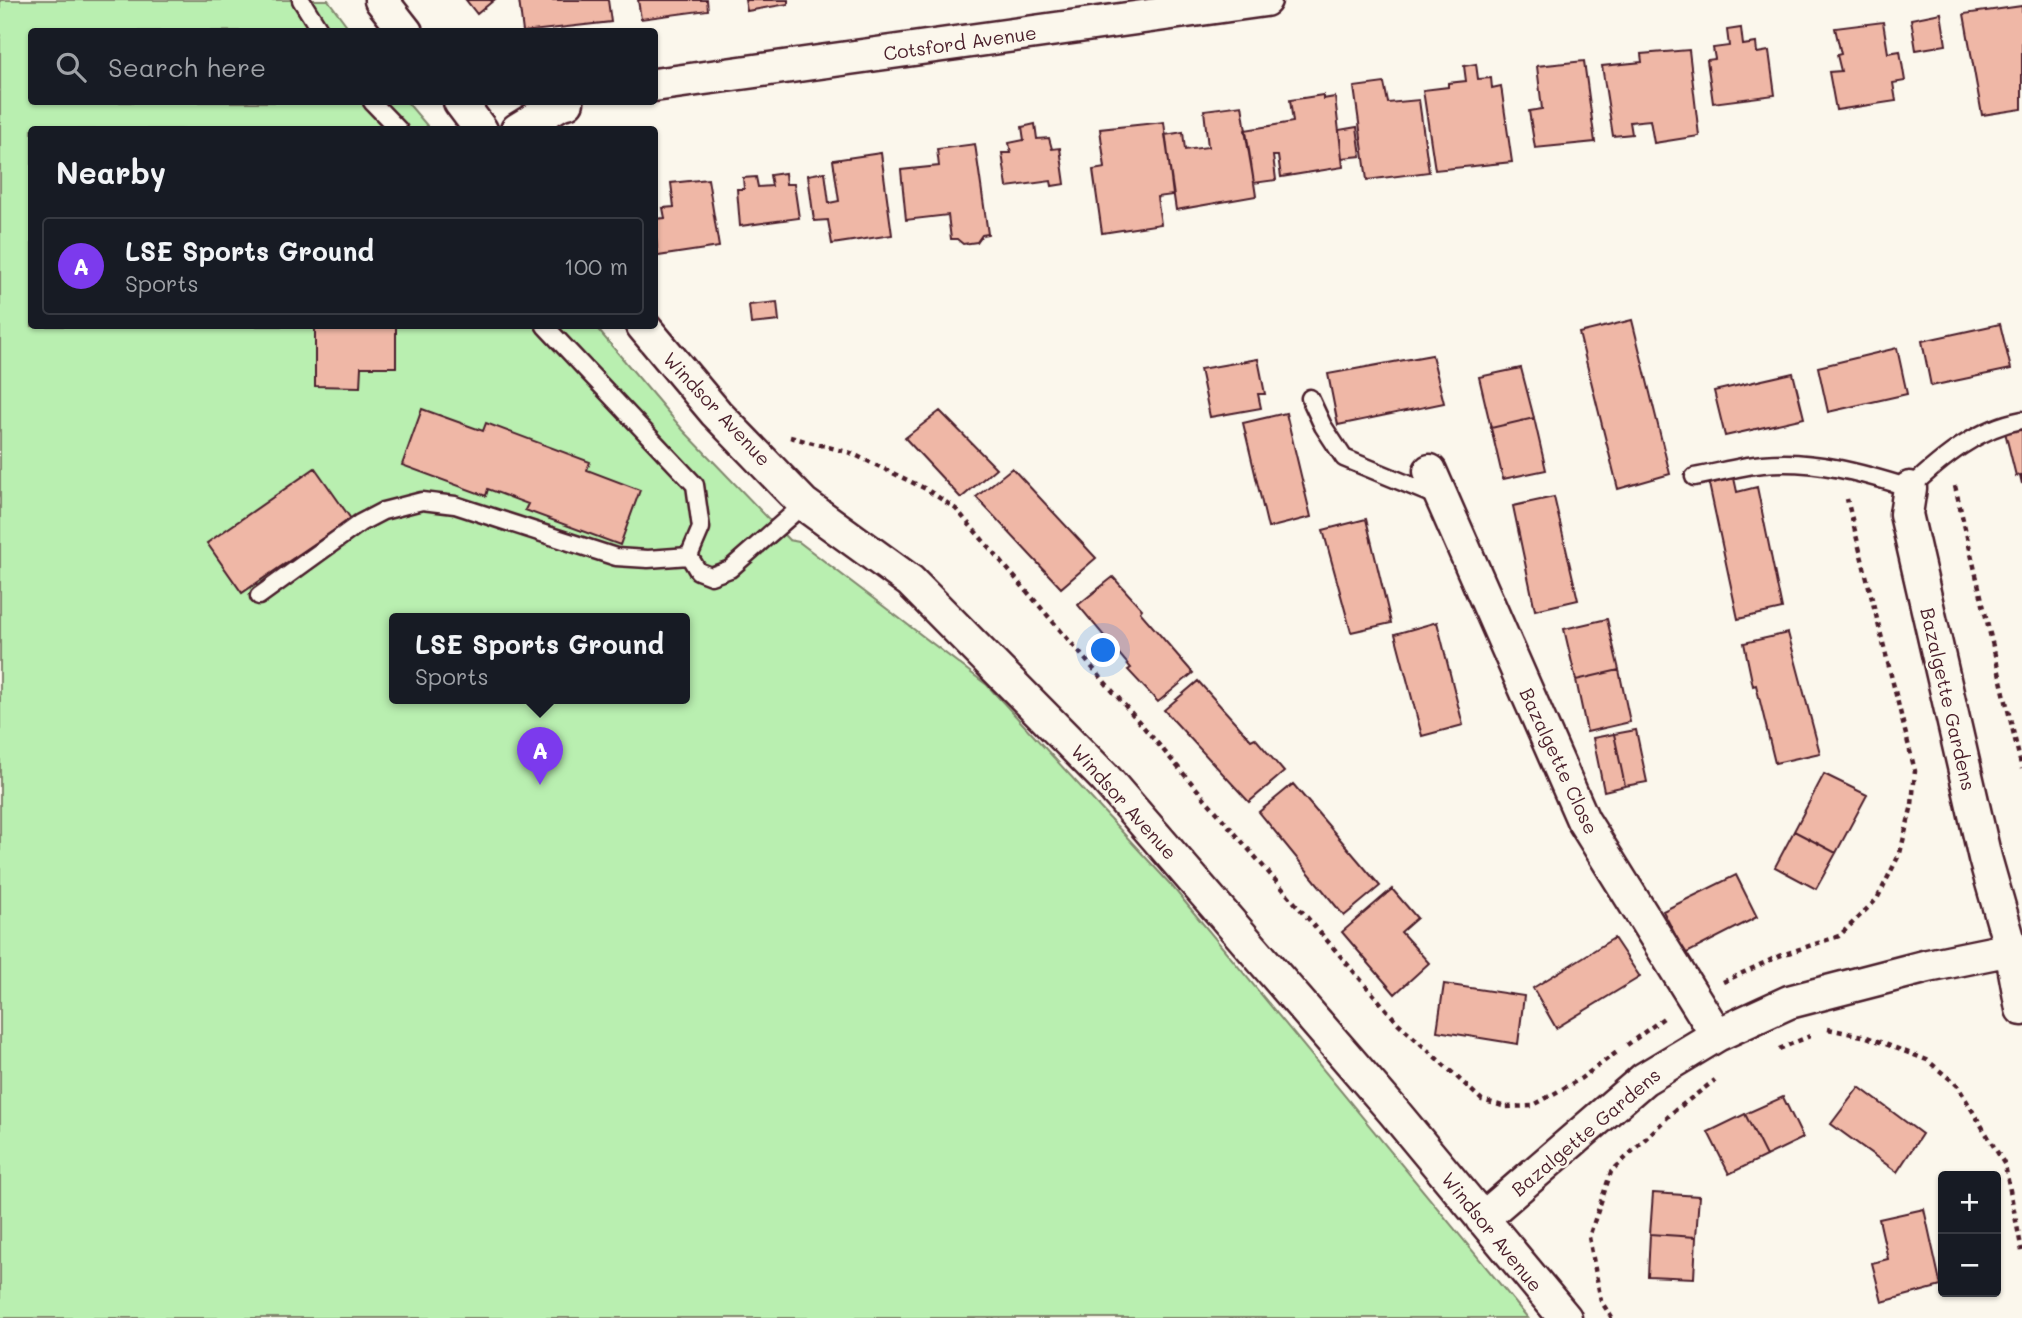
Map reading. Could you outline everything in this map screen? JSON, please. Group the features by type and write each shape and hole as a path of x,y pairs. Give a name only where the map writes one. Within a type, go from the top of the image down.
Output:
{"street":[{"path":"381,0 403,28"},
{"name":"Cotsford Avenue","path":"658,84 1265,0"},
{"path":"462,105 477,126"},
{"path":"524,126 558,105"},
{"name":"Windsor Avenue","path":"646,329 716,413 804,504 910,581 1105,778 1385,1101 1565,1318"},
{"name":"Bazalgette Close","path":"1437,485 1583,820 1717,1035"},
{"name":"Bazalgette Gardens","path":"1910,488 1906,514 1985,858 2011,949 2022,1010"},
{"name":"Bazalgette Gardens","path":"1482,1219 1644,1079 1717,1035 1789,1002 1928,966 2011,949"}],"lane":[{"path":"302,0 319,28"},
{"path":"376,105 395,126"},
{"path":"548,329 695,485 701,528 689,556"},
{"path":"1310,398 1323,426 1344,458 1437,485"},
{"path":"1694,477 1762,464 1807,464 1848,470 1910,488 1971,439 2022,420"},
{"path":"259,596 360,523 383,511 422,501 455,505 616,557 648,559 689,556"},
{"path":"689,556 698,571 711,576 730,569 804,504"}],"path":[{"path":"738,434 773,432 851,453 926,489 956,509 1398,1023 1482,1100 1506,1107 1532,1106 1580,1079 1693,996 1779,956 1839,936 1877,900 1900,853 1912,805 1915,771 1845,492 1848,470"},
{"path":"1941,461 1953,477 2022,769"},
{"path":"1825,1029 1867,1037 1927,1060 1957,1085 2005,1165 2022,1251"},
{"path":"1776,1050 1813,1034"},
{"path":"1612,1318 1601,1301 1589,1237 1611,1171 1673,1112 1716,1079"}],"green space":[{"path":"0,0 328,0 349,28 28,28 28,105 410,105 427,126 28,126 28,329 598,329 683,430 789,540 799,542 987,685 1171,885 1528,1318 0,1318"}],"building":[{"path":"466,0 494,0 477,14"},
{"path":"519,0 608,0 611,22 558,28 522,28"},
{"path":"638,0 707,0 708,10 641,19"},
{"path":"745,0 788,0 788,4 747,11"},
{"path":"2022,6 2022,109 1982,115 1964,14"},
{"path":"1941,13 1946,45 1916,50 1911,19"},
{"path":"1883,22 1888,53 1900,51 1905,81 1893,83 1896,101 1836,110 1829,72 1841,71 1837,55 1841,54 1835,28"},
{"path":"1741,28 1743,45 1756,43 1757,53 1769,51 1775,95 1713,103 1707,60 1715,59 1713,48 1729,46 1727,30"},
{"path":"1689,50 1699,136 1654,143 1650,120 1630,122 1632,134 1613,136 1602,66 1642,62 1641,54"},
{"path":"1584,61 1595,142 1535,148 1529,111 1542,109 1537,66"},
{"path":"1476,64 1478,79 1491,78 1492,88 1501,86 1512,162 1435,170 1423,90 1448,87 1448,83 1466,81 1464,66"},
{"path":"1384,83 1388,103 1419,100 1429,172 1367,180 1354,87"},
{"path":"1323,95 1323,99 1335,97 1343,167 1281,177 1278,156 1273,156 1276,180 1254,183 1245,130 1293,122 1290,100"},
{"path":"1242,105 1256,196 1176,210 1165,135 1183,132 1185,150 1208,147 1204,110"},
{"path":"1164,122 1173,195 1157,197 1161,224 1102,233 1093,170 1105,168 1100,129"},
{"path":"1035,124 1037,139 1049,138 1052,149 1060,148 1065,184 1052,186 1051,181 1007,187 1002,153 1011,153 1009,143 1024,140 1022,127"},
{"path":"1357,127 1361,156 1342,158 1339,130"},
{"path":"975,144 988,234 982,235 977,242 963,244 957,239 951,239 948,215 906,220 901,170 939,166 937,149"},
{"path":"881,153 892,235 832,244 828,220 814,221 808,175 825,172 829,203 839,201 833,160"},
{"path":"785,173 786,184 794,184 799,218 740,226 737,189 744,189 743,178 756,177 758,187 772,186 770,175"},
{"path":"708,179 719,247 658,256 658,219 665,218 663,208 674,207 671,183"},
{"path":"777,302 779,321 751,324 749,305"},
{"path":"1632,320 1670,474 1618,489 1579,333"},
{"path":"2000,324 2011,369 1931,386 1922,341"},
{"path":"315,329 396,329 396,367 361,367 360,387 315,386"},
{"path":"1897,348 1907,394 1828,412 1818,367"},
{"path":"1432,355 1444,403 1338,425 1328,374"},
{"path":"1258,359 1265,394 1258,394 1261,408 1210,417 1200,369"},
{"path":"1521,368 1534,418 1491,428 1479,377"},
{"path":"1793,373 1804,418 1725,436 1714,391"},
{"path":"422,409 483,431 486,423 590,462 587,470 640,490 620,545 525,510 528,504 488,489 486,496 402,465"},
{"path":"940,411 996,468 961,498 905,438"},
{"path":"1286,413 1311,517 1268,528 1243,423"},
{"path":"1534,418 1546,470 1503,479 1491,428"},
{"path":"2022,428 2022,484 2020,475 2016,476 2005,432"},
{"path":"315,468 351,519 242,593 207,543"},
{"path":"1012,468 1096,558 1061,588 976,497"},
{"path":"1734,478 1737,492 1757,487 1782,609 1738,619 1709,484"},
{"path":"1554,497 1578,600 1535,610 1513,506"},
{"path":"1366,519 1391,623 1351,632 1323,530"},
{"path":"1113,577 1193,673 1158,702 1128,670 1131,668 1078,605"},
{"path":"1607,619 1619,670 1576,680 1564,629"},
{"path":"1437,622 1463,725 1422,736 1395,634"},
{"path":"1788,633 1820,753 1775,763 1744,643"},
{"path":"1619,670 1630,722 1587,732 1576,680"},
{"path":"1198,681 1251,740 1255,738 1284,772 1249,802 1164,710"},
{"path":"1636,730 1647,782 1625,786 1614,734"},
{"path":"1614,734 1625,786 1604,791 1593,738"},
{"path":"1824,774 1867,795 1836,853 1794,831"},
{"path":"1293,784 1380,886 1344,916 1259,812"},
{"path":"1794,831 1836,853 1816,889 1775,867"},
{"path":"1736,875 1757,917 1685,954 1663,911"},
{"path":"1392,889 1417,918 1401,932 1429,963 1395,994 1342,932"},
{"path":"1614,938 1640,977 1556,1028 1533,988"},
{"path":"1444,984 1524,996 1518,1044 1437,1031"},
{"path":"1859,1087 1922,1134 1897,1172 1831,1124"},
{"path":"1783,1097 1803,1138 1766,1156 1745,1114"},
{"path":"1745,1114 1766,1156 1729,1174 1708,1132"},
{"path":"1653,1193 1699,1196 1696,1237 1650,1234"},
{"path":"1924,1209 1938,1272 1938,1287 1882,1302 1872,1263 1888,1259 1879,1219"},
{"path":"1650,1234 1696,1237 1694,1278 1648,1276"}],"place":[{"name":"LSE Sports Ground","path":"540,785"}]}
